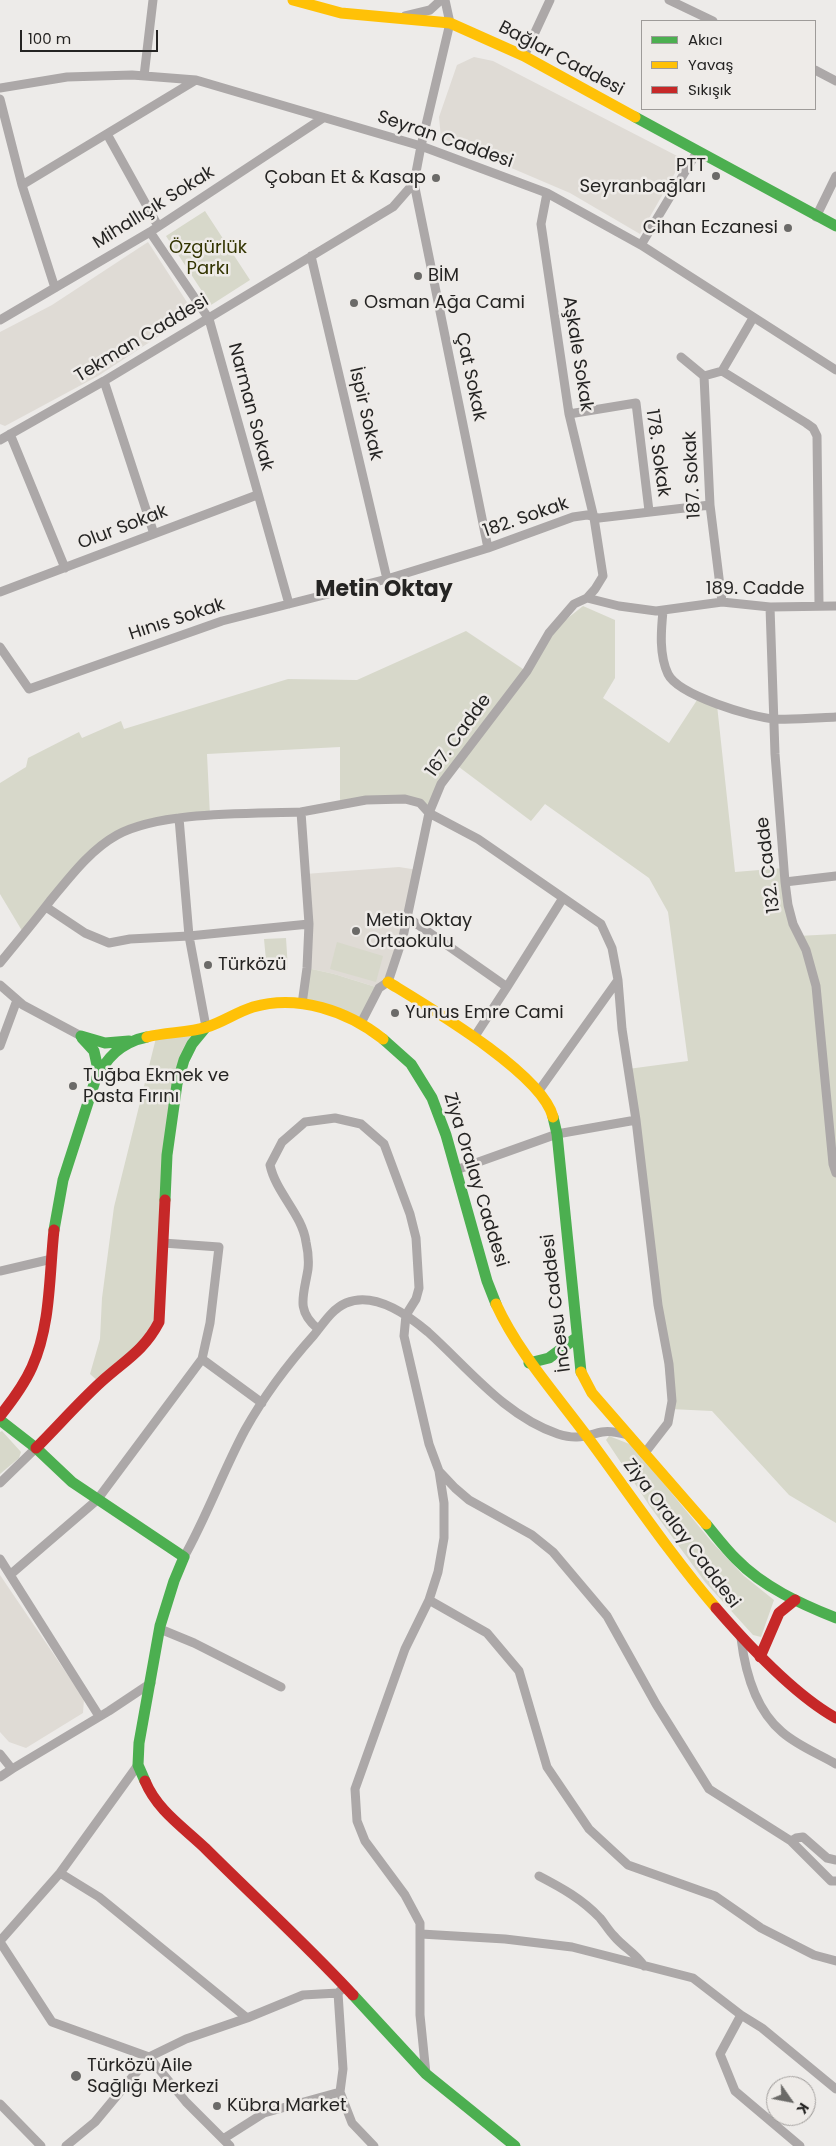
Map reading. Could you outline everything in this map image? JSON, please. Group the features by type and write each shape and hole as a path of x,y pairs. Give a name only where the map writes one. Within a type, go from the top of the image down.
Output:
{"main road":[{"name":"Bağlar Caddesi","path":"293,0 341,13 450,23 524,56 816,217 836,226"},
{"name":"İncesu Caddesi","path":"388,982 430,1006 475,1036 538,1092 551,1110 557,1134 579,1365 592,1393 737,1560 758,1580 794,1600 836,1618"},
{"name":"Ziya Oralay Caddesi","path":"0,1416 14,1400 41,1347 50,1295 56,1214 65,1173 92,1087 112,1054 133,1041 157,1034 206,1027 265,1004 281,1002 330,1010 361,1023 396,1048 427,1084 456,1170 488,1283 501,1315 529,1363 588,1437 693,1582 741,1638 813,1704 836,1718"},
{"path":"36,1448 113,1372 134,1358 153,1335 160,1314 167,1155 177,1084 184,1060 192,1044 206,1027"},
{"path":"81,1036 105,1043 133,1041"},
{"path":"81,1036 94,1051 99,1074"},
{"path":"529,1363 549,1358 576,1338"},
{"path":"0,1420 36,1448 72,1482 184,1556 174,1581 160,1629 139,1743 138,1765 142,1779 148,1789 164,1811 196,1839 426,2074 515,2146"},
{"path":"760,1656 779,1612 794,1600"}],"street":[{"path":"144,76 153,0"},
{"name":"Bağlar Caddesi","path":"395,19 430,10 440,0"},
{"path":"414,183 450,23 445,0"},
{"path":"524,56 550,0"},
{"path":"669,0 711,20"},
{"path":"816,71 836,81"},
{"name":"Seyran Caddesi","path":"0,88 67,77 144,76 196,80 421,146 548,193 641,245 836,370"},
{"path":"22,185 196,80"},
{"path":"0,99 22,185 55,288"},
{"name":"Mihallıçık Sokak","path":"0,320 150,232 323,118"},
{"path":"107,134 158,226"},
{"path":"641,245 697,152"},
{"path":"816,217 836,176"},
{"name":"Tekman Caddesi","path":"0,440 209,319 393,207 414,183"},
{"name":"Çat Sokak","path":"414,183 488,548"},
{"name":"Aşkale Sokak","path":"548,193 541,224 569,414 594,518"},
{"name":"Narman Sokak","path":"150,232 209,319 289,604"},
{"name":"İspir Sokak","path":"311,256 387,579"},
{"path":"681,357 704,376 722,371 754,318"},
{"path":"722,371 806,423 813,428 817,436 820,605"},
{"name":"187. Sokak","path":"704,376 710,505 722,602"},
{"path":"104,381 154,534"},
{"name":"178. Sokak","path":"569,414 636,404 649,511"},
{"path":"10,434 65,568"},
{"name":"Olur Sokak","path":"0,592 258,495"},
{"name":"182. Sokak","path":"387,579 488,548 573,517 587,515 594,518 710,505"},
{"name":"167. Cadde","path":"361,1023 379,988 388,982 403,937 429,813 441,784 526,672 549,633 574,604 587,598 596,589 603,576 594,518"},
{"name":"Hınıs Sokak","path":"0,647 29,689 222,621 387,579"},
{"name":"189. Cadde","path":"587,598 619,606 663,611 722,602 770,607 836,606"},
{"name":"132. Cadde","path":"770,607 773,719 785,882 792,924 806,950 816,986 833,1164 836,1172"},
{"path":"663,611 660,634 664,665 669,677 699,696 717,705 773,719 836,717"},
{"path":"0,963 72,874 94,851 118,835 139,826 179,818 301,812 366,800 390,798 420,803 429,813 478,839 601,924 612,948 618,980 622,1029 636,1120 658,1305 669,1364 672,1402 668,1423 644,1454"},
{"path":"301,812 309,924 307,968 302,1004"},
{"path":"179,818 189,936 206,1027"},
{"path":"785,882 836,876"},
{"path":"475,1036 563,898"},
{"path":"46,907 77,929 109,943 130,939 189,936 309,924"},
{"path":"407,917 507,987"},
{"path":"538,1092 618,980"},
{"path":"0,985 33,1011 81,1036"},
{"path":"0,1046 17,1000"},
{"path":"318,1329 308,1321 303,1310 302,1298 308,1268 306,1239 274,1178 270,1165 282,1142 305,1122 335,1118 361,1124 384,1144 410,1214 416,1238 419,1288 416,1299 406,1316 404,1336 429,1444 439,1471 444,1503 444,1538 438,1572 429,1600 405,1649 356,1789 357,1821 365,1841 405,1895 420,1923 420,2015 426,2074"},
{"path":"456,1170 557,1134 636,1120"},
{"path":"11,1574 97,1500 202,1359 210,1323 219,1247 163,1243"},
{"path":"0,1271 52,1258"},
{"path":"184,1556 201,1526 245,1431 262,1403 293,1360 336,1309 346,1303 357,1300 387,1305 406,1316 428,1332 454,1359 522,1417 558,1434 573,1438 588,1437 603,1432 628,1435"},
{"path":"202,1359 262,1403"},
{"path":"0,1483 36,1448"},
{"path":"439,1471 469,1500 532,1534 553,1552 607,1616 656,1704 709,1789 790,1841 830,1881 836,1881"},
{"path":"0,1559 99,1716"},
{"path":"429,1600 487,1633 519,1671 547,1767 589,1829 628,1865 715,1896 761,1928 814,1955 836,1961"},
{"path":"160,1629 194,1643 281,1687"},
{"path":"741,1638 744,1663 756,1696 771,1721 791,1738 836,1764"},
{"path":"0,1777 151,1683"},
{"path":"0,1754 12,1769"},
{"path":"138,1765 60,1873 0,1941 52,2022 149,2057 186,2102 230,2146"},
{"path":"790,1841 804,1837 827,1858 836,1860"},
{"path":"60,1873 99,1897 247,2018"},
{"path":"539,1876 569,1891 588,1907 617,1939 637,1955 644,1966"},
{"path":"421,1934 542,1942 572,1947 693,1978 741,2015 762,2028 836,2090"},
{"path":"66,2146 95,2122 149,2057 186,2039 247,2018 303,1995 342,1989 343,2069 340,2092 352,2123 374,2146"},
{"path":"741,2015 720,2054 736,2091 800,2146"},
{"path":"223,2139 264,2113 340,2092"},
{"path":"0,2104 41,2146"}],"shaded area":[{"path":"474,57 493,61 683,159 640,234 570,193 441,138 439,117 457,65"},
{"path":"148,242 194,313 98,376 5,426 0,424 0,332 52,305"},
{"name":"Metin Oktay Ortaokulu","path":"399,867 418,870 388,982 379,988 307,968 305,874"},
{"path":"0,1575 84,1699 83,1713 26,1748 9,1742 0,1732"}],"green space":[{"name":"Özgürlük Parkı","path":"205,211 250,280 211,305 166,236"},
{"path":"583,606 615,620 615,678 603,698 669,743 699,697 717,705 735,872 784,868 798,936 836,934 836,1523 789,1495 712,1411 670,1409 628,1069 688,1061 668,912 649,878 545,804 531,821 455,764 429,813 420,803 340,804 340,747 207,754 210,816 139,826 95,851 24,934 0,894 0,783 26,767 28,758 79,732 82,738 121,721 124,729 288,679 357,680 466,631 526,671 549,633"},
{"path":"286,938 288,969 267,971 264,939"},
{"path":"337,942 383,956 376,982 330,969"},
{"path":"307,968 379,988 361,1023 302,1004"},
{"path":"206,1027 177,1084 159,1322 100,1383 90,1374 100,1339 102,1298 114,1207 157,1034"},
{"path":"2,1431 21,1452 19,1458 0,1474 0,1432"},
{"path":"609,1436 632,1445 711,1541 744,1576 774,1600 761,1637 753,1635 705,1582 649,1505 606,1440"}],"traffic: fast":[{"path":"635,117 836,226"},
{"path":"165,1200 167,1155 177,1084 184,1060 192,1044 206,1027"},
{"path":"81,1036 105,1043 129,1041"},
{"path":"54,1230 63,1180 95,1081 104,1065 115,1052 129,1043 147,1037"},
{"path":"82,1038 94,1051 99,1074"},
{"path":"383,1039 411,1064 432,1098 446,1135 487,1281 496,1304"},
{"path":"553,1117 557,1134 581,1372"},
{"path":"529,1363 549,1358 576,1338"},
{"path":"0,1420 36,1448 72,1482 184,1557 174,1581 160,1626 139,1743 138,1765 145,1781"},
{"path":"706,1524 732,1555 758,1578 796,1601 836,1618"},
{"path":"353,1995 426,2074 515,2146"}],"traffic: slow":[{"path":"293,0 341,13 450,23 524,56 635,117"},
{"path":"388,982 429,1007 506,1061 528,1081 544,1100 553,1117"},
{"path":"147,1037 200,1029 253,1007 270,1003 287,1003 305,1004 338,1013 354,1020 383,1039"},
{"path":"496,1304 515,1339 537,1371 716,1608"},
{"path":"581,1372 592,1393 706,1524"}],"traffic: jam":[{"path":"36,1448 93,1390 147,1341 159,1322 165,1200"},
{"path":"0,1416 13,1399 32,1367 43,1334 54,1230"},
{"path":"760,1657 779,1613 795,1600"},
{"path":"716,1608 772,1668 804,1696 836,1718"},
{"path":"145,1781 156,1801 163,1809 298,1939 353,1995"}],"place":[{"name":"PTT Seyranbağları","path":"716,176"},
{"name":"Çoban Et & Kasap","path":"436,178"},
{"name":"Cihan Eczanesi","path":"788,228"},
{"name":"BİM","path":"418,276"},
{"name":"Osman Ağa Cami","path":"354,303"},
{"name":"Metin Oktay Ortaokulu","path":"356,931"},
{"name":"Türközü","path":"208,965"},
{"name":"Yunus Emre Cami","path":"395,1013"},
{"name":"Tuğba Ekmek ve Pasta Fırını","path":"73,1086"},
{"name":"Türközü Aile Sağlığı Merkezi","path":"76,2076"},
{"name":"Kübra Market","path":"217,2106"}],"district":[{"name":"Metin Oktay","path":"384,590"}]}
